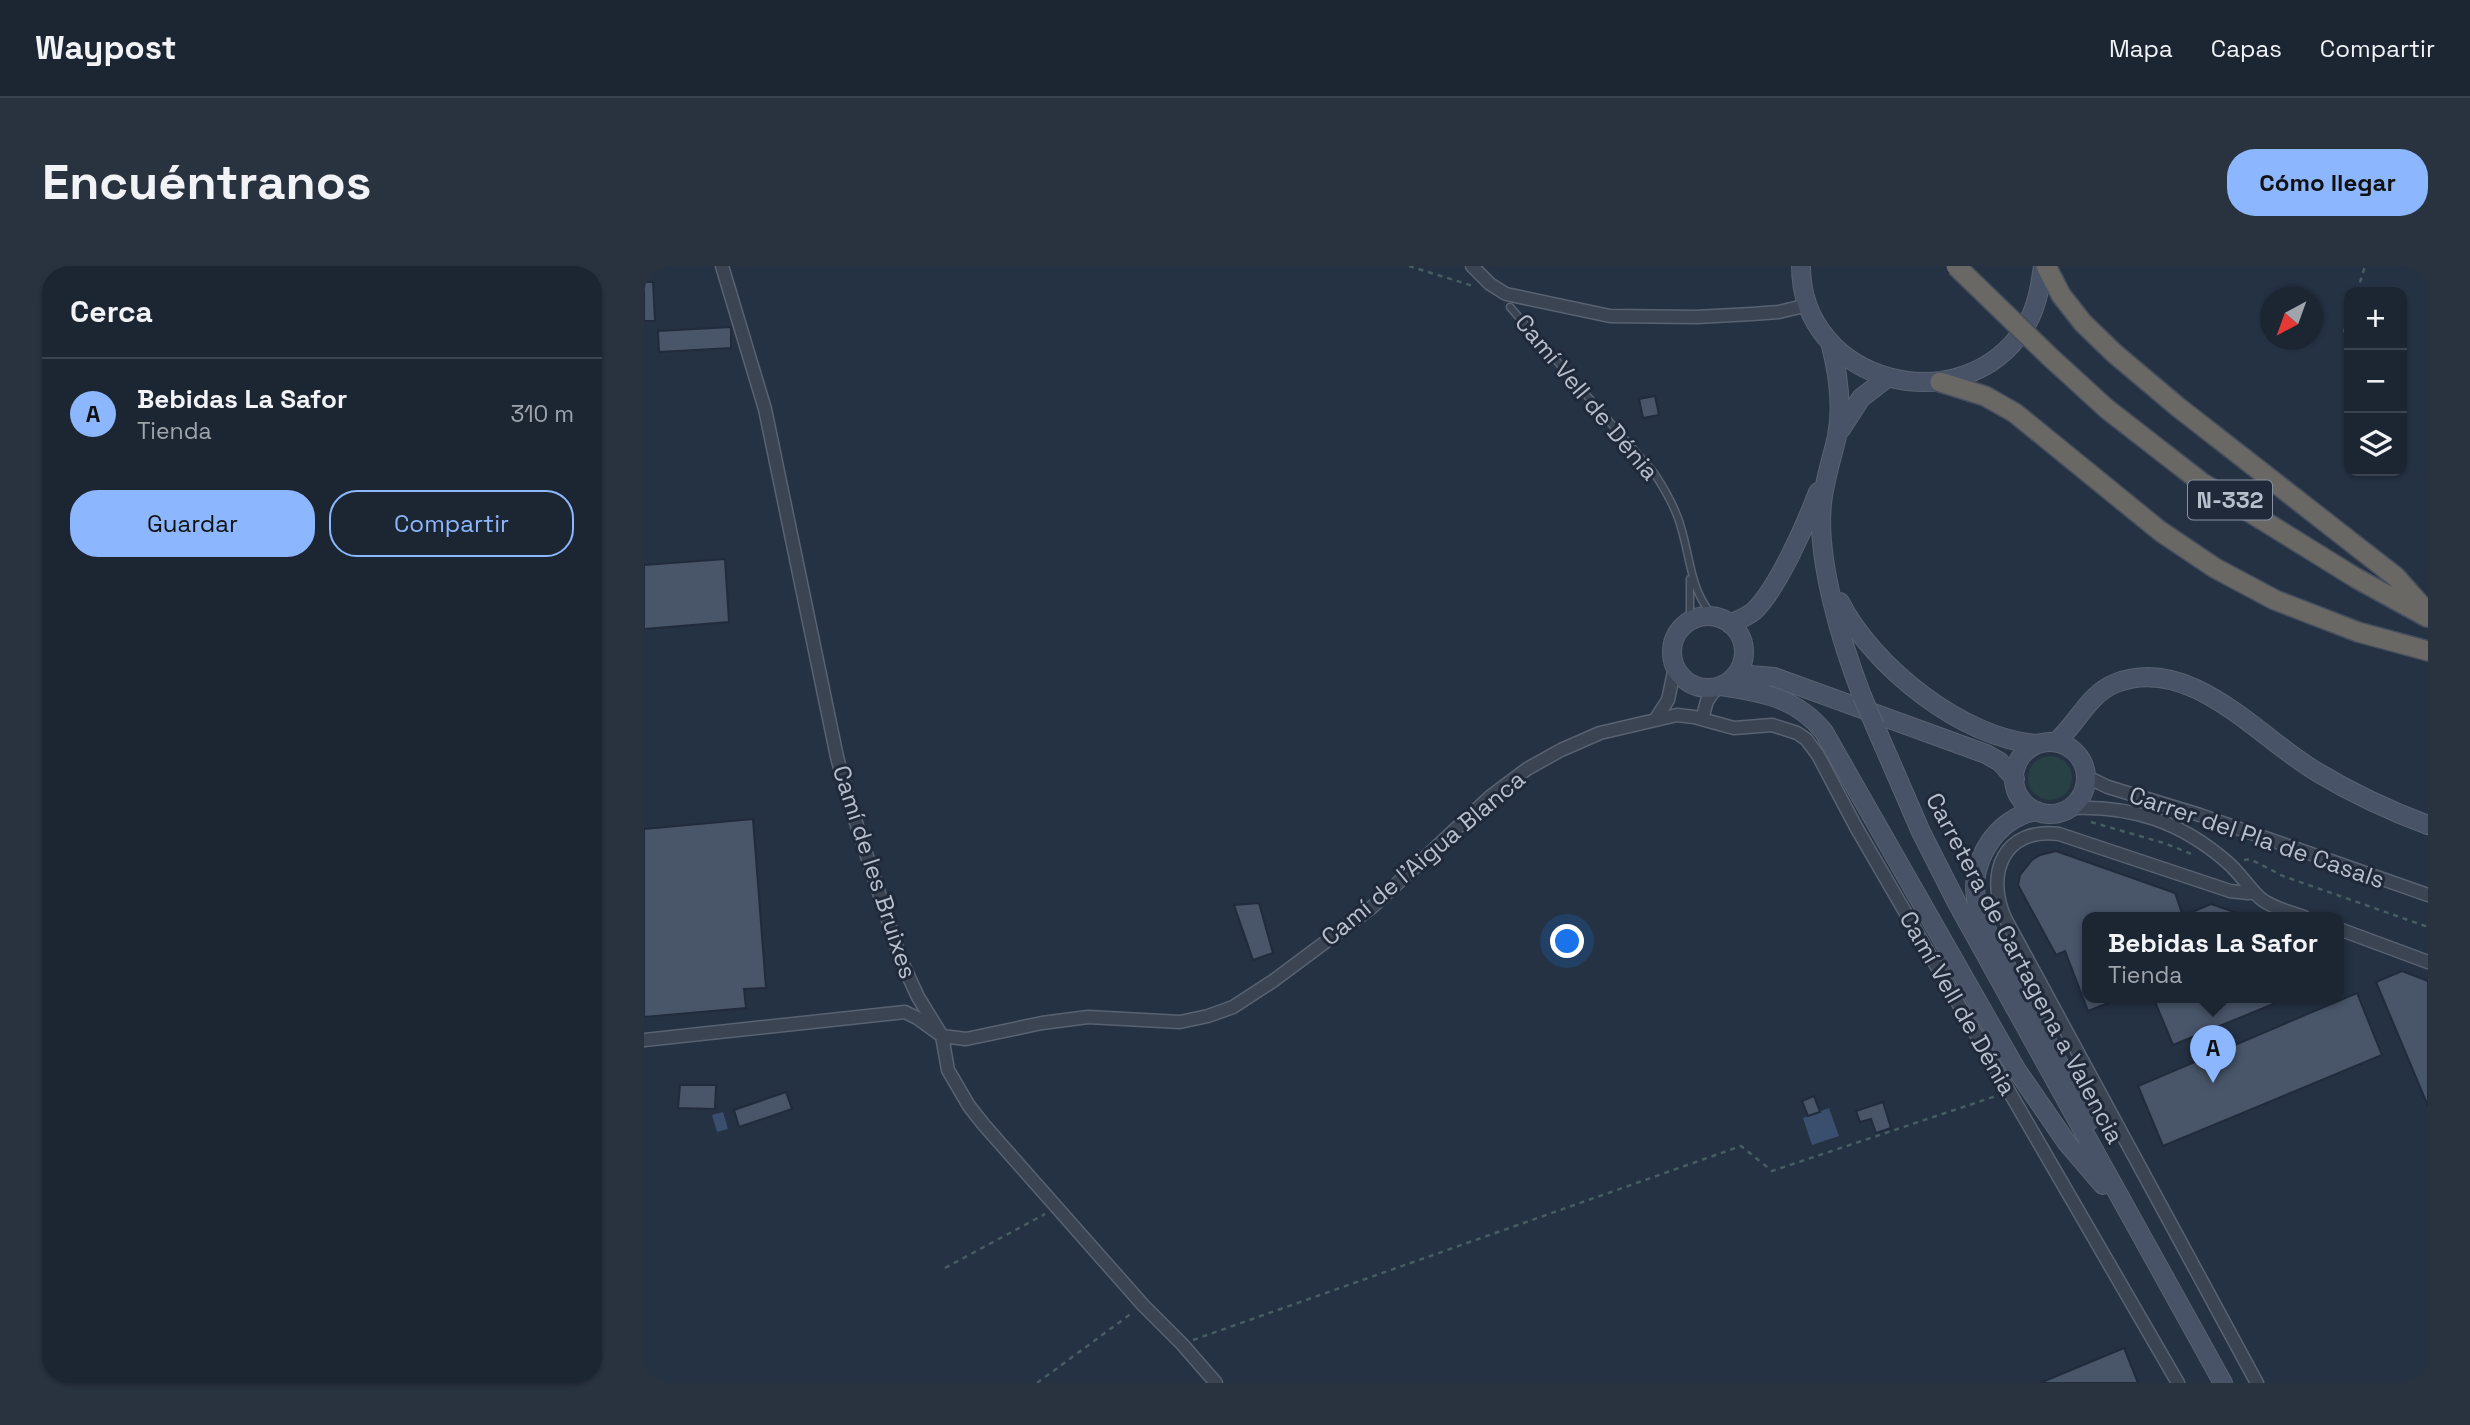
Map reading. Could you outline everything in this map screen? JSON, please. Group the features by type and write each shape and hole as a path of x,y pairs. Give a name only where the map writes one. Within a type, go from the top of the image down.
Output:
{"highway":[{"name":"N-332","path":"1956,266 2107,409 2201,482 2356,579 2428,615"},
{"path":"2045,266 2061,295 2083,323 2114,353 2178,407 2396,577 2428,615"},
{"path":"1940,382 1985,396 2015,413 2160,531 2215,568 2275,600 2358,632 2428,651"}],"main road":[{"path":"1801,266 1808,305 1830,342 1856,364 1887,378 1913,383 1940,382 1974,372 2003,353 2025,327 2039,295 2045,266"},
{"name":"Carretera de Cartagena a Valencia","path":"1830,342 1839,391 1837,435 1821,506 1822,535 1847,651 1863,696 1921,832 1957,903 2223,1383"},
{"name":"Carretera de Cartagena a Valencia","path":"1837,435 1861,398 1887,378"},
{"path":"1829,463 1808,516 1770,588 1754,610 1722,620 1695,618 1687,623 1676,635 1673,643 1675,667 1680,676 1696,687 1754,690 1787,701 1806,714 1824,732 2016,1069 2067,1143 2127,1211"},
{"path":"1830,582 1843,609 1865,639 1918,691 1977,726 2031,748"},
{"path":"1719,687 1737,674 1744,653 1741,637 1722,620"},
{"path":"1744,653 1774,677"},
{"path":"1737,674 1774,677 1986,754 2000,762 2015,779"},
{"path":"2056,742 2095,696 2115,684 2144,677 2164,678 2186,683 2220,703 2317,772 2360,795 2428,825"},
{"path":"2078,755 2075,741 2079,716"},
{"path":"1986,754 2005,756 2031,748 2056,742 2065,745 2083,762 2087,777 2082,794 2070,808 2053,814 2037,811 2024,803 2019,796 2015,779 2016,766 2031,748"},
{"path":"2037,811 2022,814 2011,821 1986,848 1978,864 1975,879 1976,902 1994,944 2094,1133 2127,1211"}],"street":[{"name":"Camí de les Bruixes","path":"722,266 765,409 839,767 901,960 918,997 942,1036 948,1070 969,1106 1216,1383"},
{"name":"Camí Vell de Dénia","path":"1472,266 1495,289 1513,297 1621,317 1752,314 1779,312 1808,305"},
{"path":"1675,667 1671,697 1677,715"},
{"path":"1702,719 1707,701 1719,687"},
{"path":"1655,720 1672,690"},
{"name":"Camí de l’Aigua Blanca","path":"942,1036 979,1038 1042,1023 1088,1017 1180,1022 1233,1007 1273,981 1371,908 1468,816 1527,769 1560,750 1600,733 1677,715"},
{"name":"Camí Vell de Dénia","path":"1677,715 1734,728 1772,725 1797,733 1818,755 1856,827 2178,1383"},
{"name":"Carrer del Pla de Casals","path":"2087,777 2108,787 2200,815 2428,895"},
{"name":"Carrer del Pla de Casals","path":"2070,808 2116,808 2184,830 2201,840 2231,865 2254,892 2267,902 2292,912"},
{"name":"Carrer del Pla de Casals","path":"2254,892 2230,891 2059,834 2045,832 2030,835 2012,845 2003,855 1996,887 1998,903 2005,918 2258,1383"},
{"path":"2344,931 2428,962"},
{"path":"644,1040 905,1012 917,1017 942,1036"}],"lane":[{"name":"Camí Vell de Dénia","path":"1510,307 1654,473 1682,530 1689,566 1701,600 1722,620"},
{"name":"Camí Vell de Dénia","path":"1687,623 1690,612 1689,566"}],"path":[{"path":"1409,266 1485,290 1495,289"},
{"path":"2359,287 2365,266"},
{"path":"1182,1343 1741,1146 1772,1171 2009,1091"},
{"path":"945,1268 1057,1207"},
{"path":"1037,1383 1143,1304"}],"green space":[{"path":"2050,756 2059,757 2066,762 2071,769 2071,787 2066,794 2059,799 2050,800 2041,799 2034,794 2029,787 2028,778 2029,769 2034,762 2041,757"}],"water":[{"path":"1829,1108 1839,1136 1812,1145 1803,1118"},
{"path":"723,1112 728,1129 717,1132 712,1115"}],"building":[{"path":"644,282 653,282 655,321 644,321"},
{"path":"731,327 731,348 659,352 658,331"},
{"path":"1655,396 1659,415 1643,418 1639,399"},
{"path":"725,559 729,622 644,629 644,565"},
{"path":"753,819 766,988 744,989 746,1008 644,1017 644,829"},
{"path":"2056,851 2175,893 2182,912 2082,912 2082,995 2065,951 2056,955 2018,885 2020,875 2032,860"},
{"path":"1259,903 1273,953 1253,960 1234,905"},
{"path":"2211,904 2234,912 2192,912"},
{"path":"2402,971 2428,981 2428,1106 2376,982"},
{"path":"2357,993 2382,1055 2163,1146 2138,1086 2333,1003 2344,1003 2344,999"},
{"path":"2085,1003 2108,1003 2088,1011"},
{"path":"2156,1003 2276,1003 2173,1045"},
{"path":"680,1085 716,1085 715,1109 678,1108"},
{"path":"786,1092 792,1109 739,1127 734,1110"},
{"path":"1814,1096 1820,1112 1808,1116 1802,1101"},
{"path":"1883,1102 1891,1128 1876,1133 1871,1119 1860,1122 1856,1111"},
{"path":"2124,1348 2138,1383 2040,1383"}],"place":[{"name":"Bebidas La Safor","path":"2213,1083"}]}
